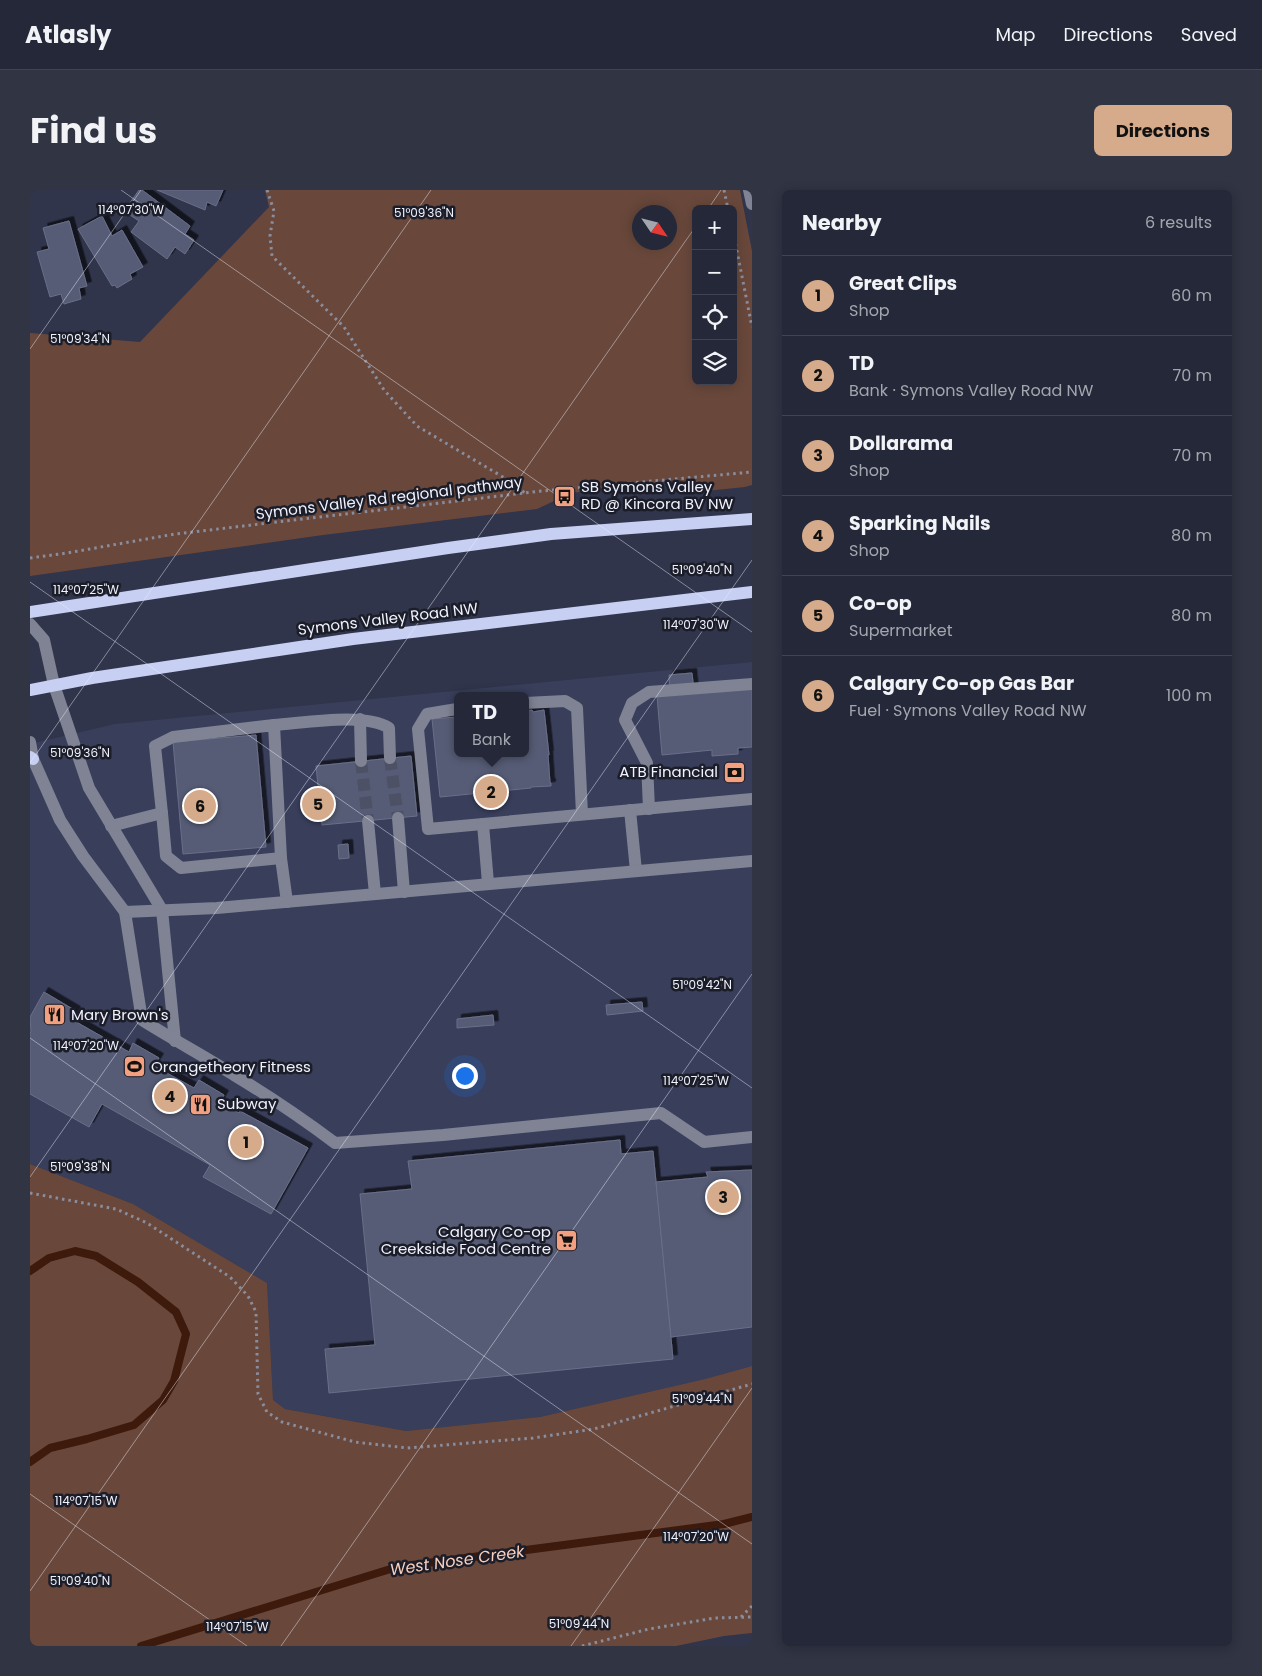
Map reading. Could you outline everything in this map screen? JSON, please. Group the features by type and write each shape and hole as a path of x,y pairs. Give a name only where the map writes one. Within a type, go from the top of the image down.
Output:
{"main road":[{"path":"30,612 551,534 752,519"},
{"name":"Symons Valley Road NW","path":"30,690 92,678 353,639 752,592"}],"street":[{"path":"749,190 752,204"},
{"path":"30,624 44,640 54,685 89,788 162,910 175,1041"},
{"path":"649,809 648,763 625,720 632,703 649,692 752,684"},
{"path":"529,703 565,700 577,708 582,814"},
{"path":"454,710 427,714 418,730 428,829 752,799"},
{"path":"360,719 361,761"},
{"path":"281,858 181,868 166,856 155,746 173,737 274,725 360,719 381,723 388,728 390,758"},
{"path":"274,725 281,858 287,902"},
{"path":"30,742 32,758 60,820 83,856 125,912 142,1020 233,1074 335,1143 443,1135 661,1112 704,1142 752,1137"},
{"path":"630,810 636,871"},
{"path":"111,826 162,813"},
{"path":"398,818 404,892"},
{"path":"368,821 375,894"},
{"path":"483,824 488,883"},
{"path":"125,912 217,908 752,861"}],"path":[{"path":"267,190 274,211 270,236 272,256 344,327 384,390 417,426 508,480 525,493"},
{"path":"724,190 727,205"},
{"path":"737,250 752,327"},
{"name":"Symons Valley Rd regional pathway","path":"30,558 175,534 525,493 752,472"},
{"path":"30,1193 116,1210 147,1223 230,1277 248,1296 256,1312 258,1394 267,1412 282,1422 355,1442 407,1448 533,1438 594,1429 752,1384"},
{"path":"741,1617 752,1606"},
{"path":"582,1646 649,1629 715,1618 752,1617"}],"shaded area":[{"path":"265,190 740,190 752,251 752,485 706,491 679,480 571,493 537,509 323,535 30,576 30,333 140,342 269,207"},
{"path":"752,662 752,1366 705,1379 540,1417 406,1431 285,1409 273,1400 267,1283 133,1204 30,1164 30,744 115,724"},
{"path":"30,1164 133,1204 267,1283 273,1400 285,1409 406,1431 540,1417 705,1379 752,1366 752,1633 724,1636 676,1646 30,1646"}],"building":[{"path":"139,190 142,190 190,226 185,234 194,240 185,254 175,247 167,259 131,232 139,221 124,211"},
{"path":"157,190 223,190 216,206 207,202 205,210"},
{"path":"102,216 112,236 122,230 143,267 130,274 132,279 117,288 115,285 112,286 78,229"},
{"path":"69,221 87,286 79,288 81,299 64,304 61,294 50,297 37,252 49,249 43,228"},
{"path":"692,673 694,692 752,688 752,747 738,748 738,754 712,756 712,750 662,755 657,696 670,695 669,675"},
{"path":"529,710 533,712 544,710 551,786 440,797 432,719 454,717 454,757 529,757"},
{"path":"256,735 266,847 183,854 173,742"},
{"path":"411,756 417,816 322,825 316,766"},
{"path":"348,844 349,858 339,859 338,845"},
{"path":"44,992 76,1011 71,1019 129,1052 133,1043 159,1058 154,1066 194,1088 199,1080 224,1095 220,1102 308,1148 271,1214 203,1177 210,1165 102,1104 89,1127 30,1094 30,1017"},
{"path":"642,1002 643,1011 607,1015 606,1005"},
{"path":"493,1015 494,1025 457,1028 457,1019"},
{"path":"620,1140 621,1154 653,1151 673,1359 329,1393 325,1349 375,1345 360,1194 412,1189 408,1161"},
{"path":"752,1170 752,1327 671,1337 656,1182 708,1177 706,1172"}],"waterway":[{"name":"West Nose Creek","path":"30,1271 49,1258 75,1251 96,1256 138,1282 176,1312 186,1334 174,1381 163,1400 134,1425 50,1448 30,1462"},
{"name":"West Nose Creek","path":"141,1646 397,1567 724,1524 752,1517"}],"tunnel":[{"path":"390,758 398,818"},
{"path":"361,761 368,821"}],"place":[{"name":"SB Symons Valley RD @ Kincora BV NW","path":"565,496"},
{"name":"ATB Financial","path":"734,772"},
{"name":"TD","path":"491,792"},
{"name":"Co-op","path":"318,804"},
{"name":"Calgary Co-op Gas Bar","path":"200,806"},
{"name":"Mary Brown's","path":"55,1015"},
{"name":"Orangetheory Fitness","path":"135,1067"},
{"name":"Sparking Nails","path":"170,1096"},
{"name":"Subway","path":"201,1104"},
{"name":"Great Clips","path":"246,1142"},
{"name":"Dollarama","path":"723,1197"},
{"name":"Calgary Co-op Creekside Food Centre","path":"567,1241"}]}
